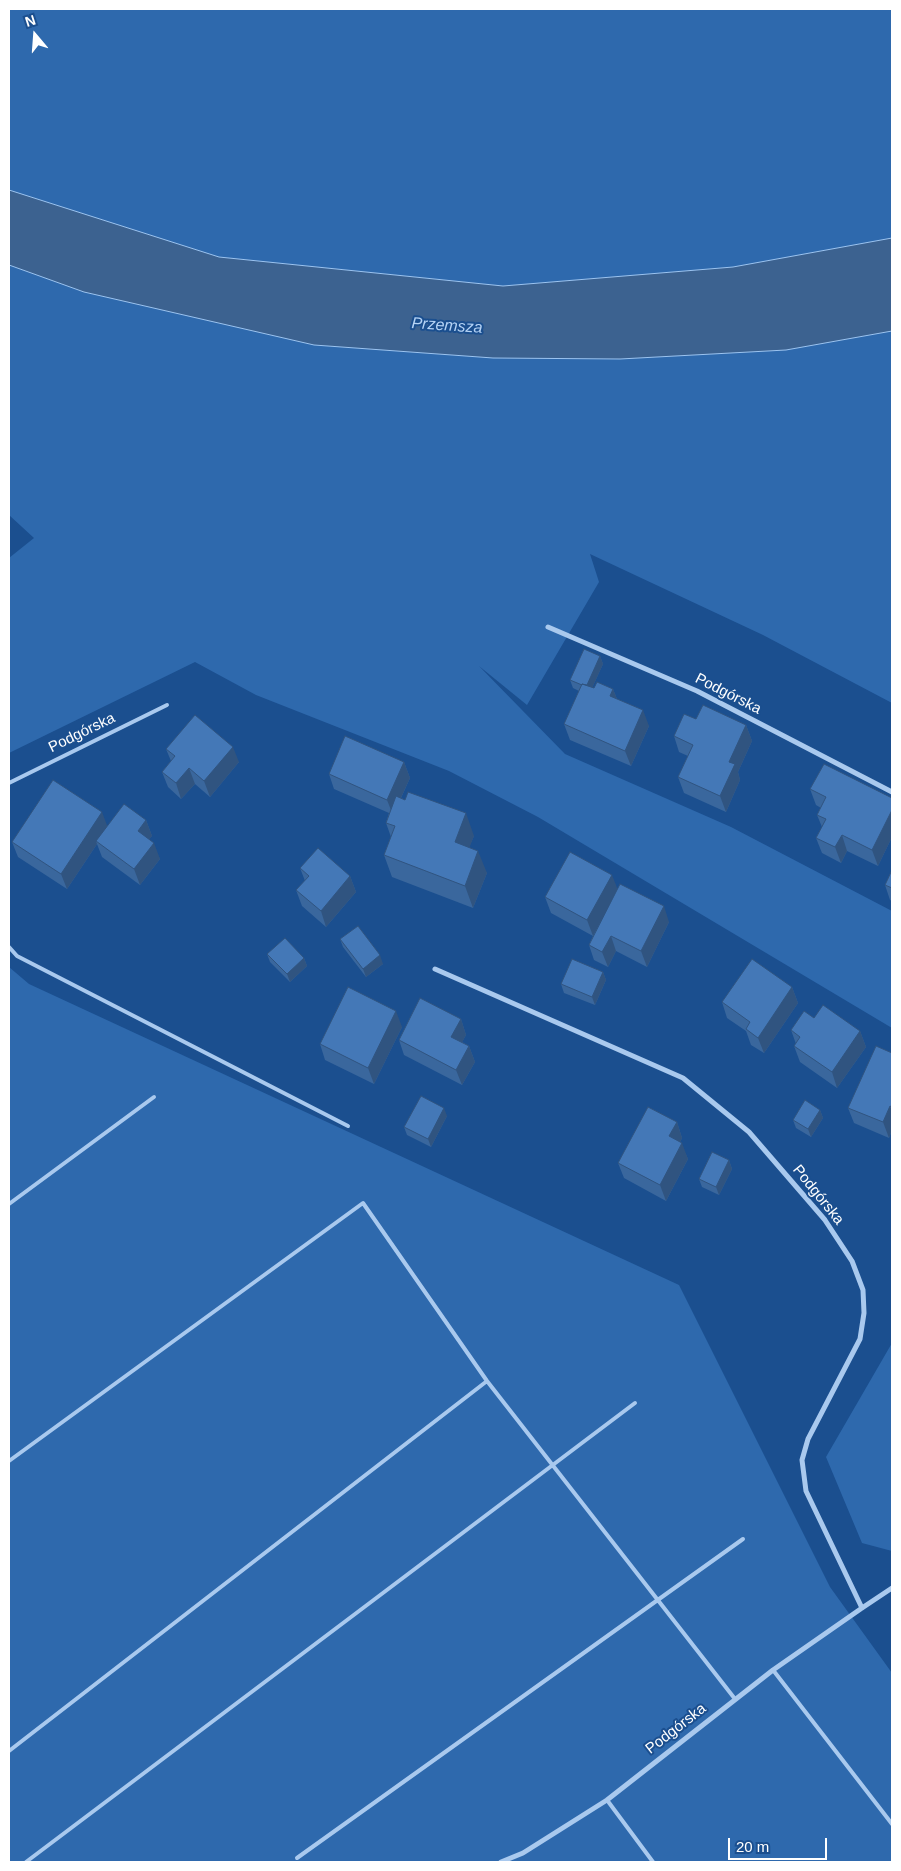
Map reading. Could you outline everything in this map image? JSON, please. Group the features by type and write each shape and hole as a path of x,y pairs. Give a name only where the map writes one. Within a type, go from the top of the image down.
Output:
{"street":[{"name":"Podgórska","path":"548,627 697,691 892,792"},
{"name":"Podgórska","path":"435,969 682,1078 749,1132 825,1220 852,1261 863,1290 864,1313 860,1339 808,1440 802,1460 806,1491 862,1608"},
{"name":"Podgórska","path":"501,1862 523,1853 607,1800 773,1670 892,1588"}],"lane":[{"name":"Podgórska","path":"9,783 167,705"},
{"path":"9,947 17,956 348,1126"},
{"path":"9,1204 154,1097"},
{"path":"9,1461 363,1203 487,1381 735,1699"},
{"path":"9,1751 487,1381"},
{"path":"26,1862 635,1403"},
{"path":"298,1858 743,1539"},
{"path":"773,1670 892,1824"},
{"path":"607,1800 653,1862"}],"shaded area":[{"path":"9,9 892,9 892,238 733,267 503,286 219,257 9,190"},
{"path":"9,265 84,292 314,345 493,358 620,359 786,350 892,331 892,703 763,635 590,554 599,582 527,705 479,666 565,754 731,827 892,911 892,1028 538,817 449,771 256,695 195,662 9,753 9,558 34,538 9,515"},
{"path":"9,967 29,984 679,1285 830,1587 892,1673 892,1862 9,1862"},
{"path":"892,1343 892,1551 862,1543 826,1457"}],"water":[{"name":"Przemsza","path":"9,190 219,257 503,286 733,267 892,238 892,331 786,350 620,359 493,358 314,345 84,292 9,265"}],"building":[{"path":"584,649 600,656 587,685 570,680"},
{"path":"597,682 613,689 610,696 643,710 625,751 564,724 582,684 594,688"},
{"path":"703,705 746,725 729,762 735,764 720,796 678,777 693,745 674,736 684,714 696,719"},
{"path":"195,715 233,747 204,781 189,768 176,783 162,772 175,756 166,749"},
{"path":"345,736 404,762 387,800 329,774"},
{"path":"824,764 892,798 892,810 872,850 842,835 835,847 816,838 826,819 817,815 826,797 810,789"},
{"path":"53,780 102,812 61,874 12,842"},
{"path":"408,792 466,813 455,842 478,851 465,886 384,855 395,826 386,823 396,796 405,800"},
{"path":"124,804 146,820 138,831 154,843 134,869 96,841"},
{"path":"318,848 350,876 321,911 296,890 309,876 300,868"},
{"path":"570,852 612,875 587,920 545,897"},
{"path":"892,870 892,888 885,885"},
{"path":"620,884 664,906 641,951 611,936 602,952 589,945"},
{"path":"358,926 380,955 363,969 340,939"},
{"path":"285,938 304,958 287,974 267,954"},
{"path":"572,959 603,972 592,997 561,984"},
{"path":"752,959 792,987 758,1038 746,1029 750,1022 722,1002"},
{"path":"348,987 396,1011 368,1068 320,1044"},
{"path":"420,998 461,1019 451,1037 469,1046 456,1070 399,1040"},
{"path":"823,1005 860,1031 832,1072 794,1046 800,1037 791,1030 804,1011 814,1018"},
{"path":"876,1046 892,1053 892,1107 890,1106 883,1122 848,1108"},
{"path":"421,1096 444,1108 428,1139 404,1127"},
{"path":"805,1100 820,1110 808,1129 793,1120"},
{"path":"648,1107 677,1122 669,1136 682,1143 660,1185 618,1163"},
{"path":"712,1152 729,1160 716,1187 699,1179"}]}
